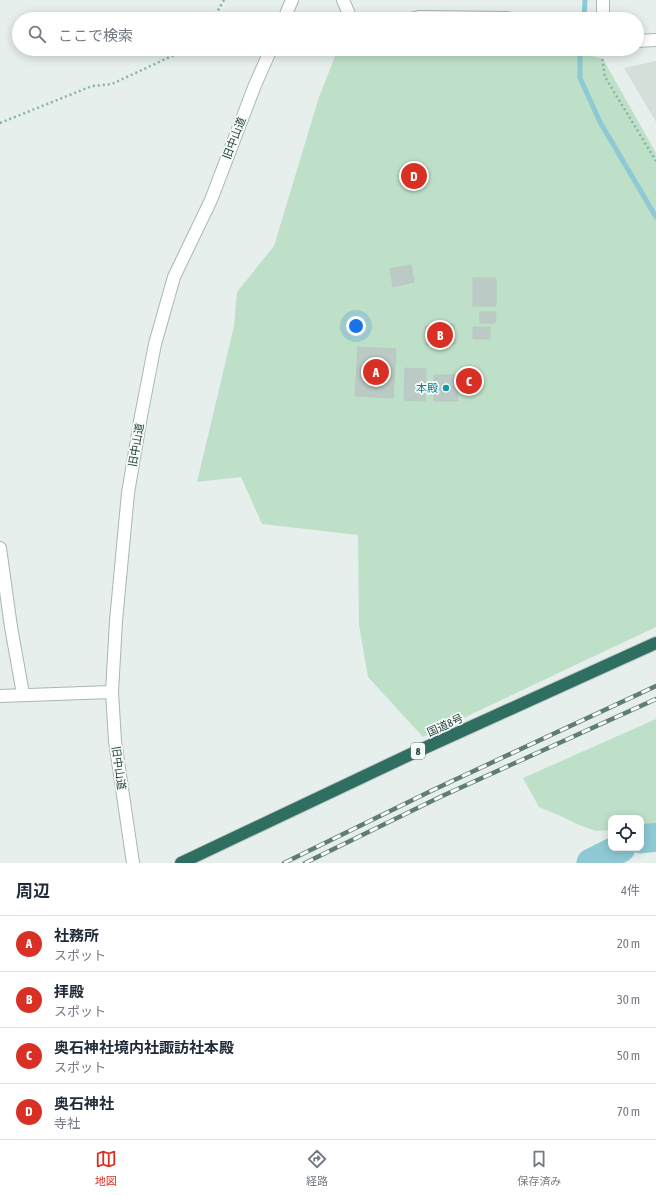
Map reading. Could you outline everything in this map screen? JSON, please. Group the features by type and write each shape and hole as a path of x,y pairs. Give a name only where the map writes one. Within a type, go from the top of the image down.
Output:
{"highway":[{"name":"国道8号","path":"181,863 409,755 656,644"}],"street":[{"path":"287,12 292,0"},
{"path":"343,0 348,12"},
{"path":"603,0 603,12"},
{"path":"644,41 656,40"},
{"name":"旧中山道","path":"132,863 115,741 112,692 116,621 128,493 155,344 174,278 211,200 267,56"},
{"path":"0,548 11,627 23,694"},
{"path":"0,696 112,692"}],"path":[{"path":"217,12 224,0"},
{"path":"0,123 92,86 112,84 172,56"},
{"path":"602,56 605,77 656,161"}],"shaded area":[{"path":"656,61 656,122 624,68"}],"green space":[{"path":"335,56 592,56 603,59 656,153 656,627 423,737 368,677 359,625 358,535 262,524 241,477 197,482 234,326 237,292 274,246 319,97"},
{"path":"656,719 656,822 644,825 644,815 608,815 608,830 596,831 539,807 523,778"}],"building":[{"path":"411,265 414,282 393,287 390,269"},
{"path":"473,278 496,278 496,306 473,306"},
{"path":"480,312 496,312 495,323 480,323"},
{"path":"454,324 455,344 426,345 425,326"},
{"path":"473,327 490,327 490,339 473,339"},
{"path":"358,347 396,349 393,398 355,396"},
{"path":"405,368 426,369 425,401 404,400"},
{"path":"462,374 475,374 476,388 463,388"},
{"name":"本殿","path":"434,375 458,375 458,401 434,401"}],"waterway":[{"path":"584,12 585,0"},
{"path":"580,56 580,78 600,122 656,217"},
{"path":"644,839 656,837"},
{"path":"591,863 615,851"}],"railway":[{"path":"284,863 433,790 656,686"},
{"path":"305,863 440,797 656,699"}],"place":[{"name":"奥石神社","path":"414,176"},
{"name":"拝殿","path":"440,335"},
{"name":"社務所","path":"376,372"},
{"name":"奥石神社境内社諏訪社本殿","path":"469,381"},
{"name":"本殿","path":"446,388"}]}
